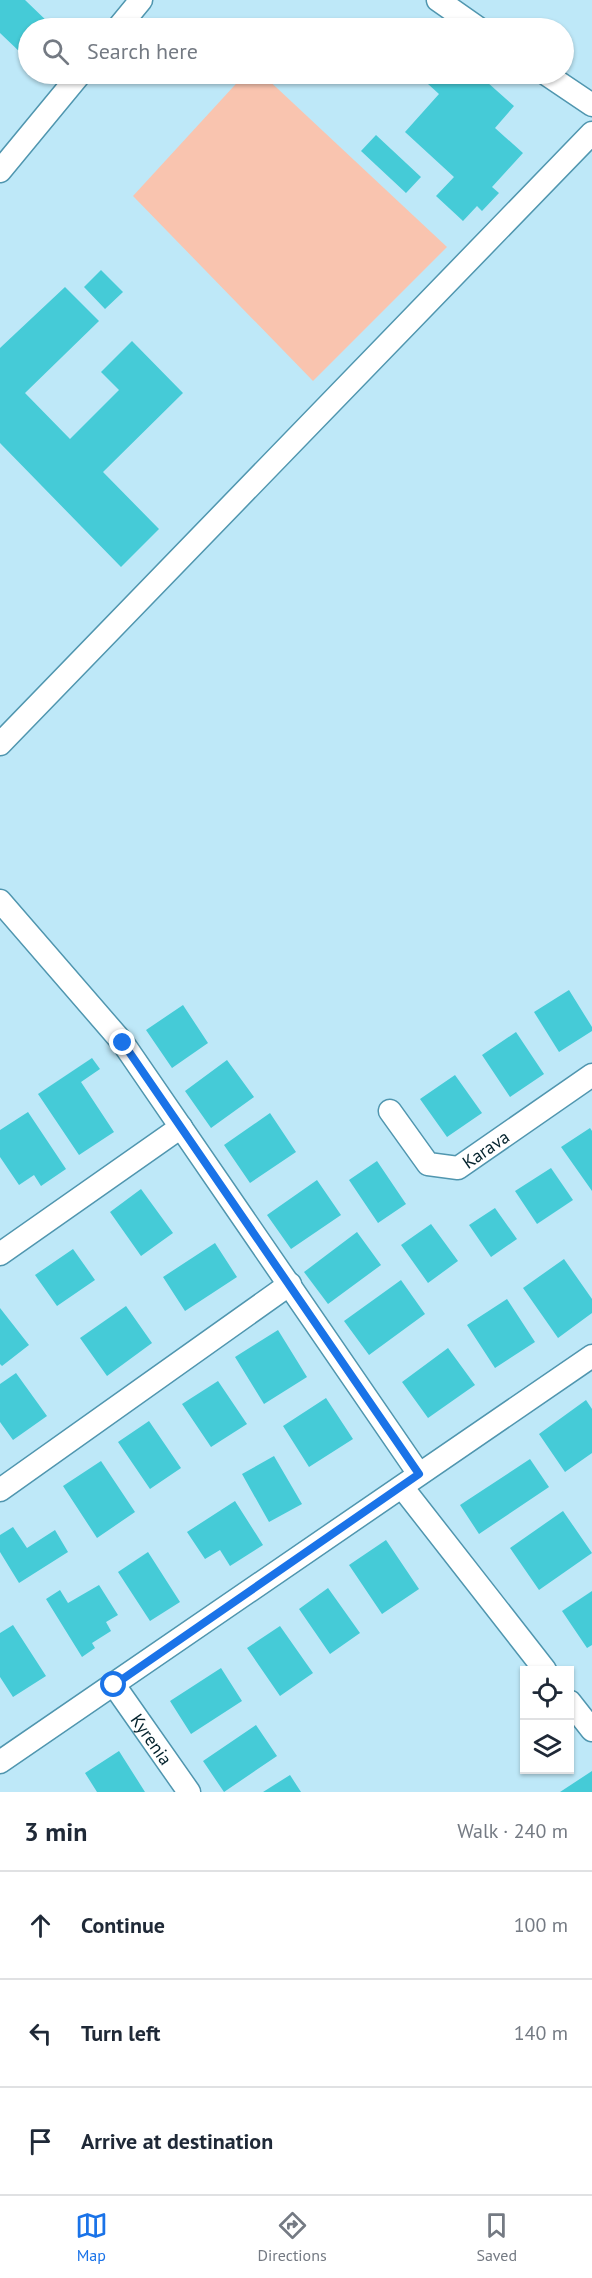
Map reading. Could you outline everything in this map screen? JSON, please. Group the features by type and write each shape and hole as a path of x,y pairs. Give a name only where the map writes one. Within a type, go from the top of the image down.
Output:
{"street":[{"path":"126,18 141,0"},
{"path":"438,0 464,18"},
{"path":"0,171 73,84"},
{"path":"561,84 592,105"},
{"path":"0,744 592,133"},
{"path":"0,901 123,1043 290,1284 410,1480 541,1666"},
{"name":"Karava","path":"390,1111 428,1164 458,1168 592,1075"},
{"path":"0,1254 181,1127"},
{"path":"0,1490 290,1284"},
{"path":"0,1762 592,1356"},
{"name":"Kyrenia","path":"114,1685 189,1792"},
{"path":"574,1707 592,1730"}],"shaded area":[{"path":"236,84 273,84 447,247 313,381 133,196"}],"building":[{"path":"0,0 25,0 44,18 18,18 18,50 0,33"},
{"path":"428,84 489,84 514,106 495,128 523,153 492,187 499,193 482,211 477,206 463,221 436,196 454,177 405,132 439,94"},
{"path":"376,135 421,177 406,193 361,151"},
{"path":"101,270 123,292 105,309 84,287"},
{"path":"65,287 99,321 25,393 70,439 119,390 101,372 132,341 183,393 103,472 159,529 121,567 0,443 0,348"},
{"path":"569,990 592,1027 592,1031 559,1052 534,1012"},
{"path":"183,1005 208,1043 172,1068 146,1030"},
{"path":"516,1032 544,1074 510,1097 482,1055"},
{"path":"92,1058 100,1069 81,1082 114,1132 79,1155 38,1094"},
{"path":"227,1060 254,1097 211,1128 185,1091"},
{"path":"455,1075 482,1113 447,1137 420,1099"},
{"path":"28,1112 66,1169 41,1186 34,1175 19,1185 0,1157 0,1130"},
{"path":"270,1113 296,1152 250,1183 224,1145"},
{"path":"590,1128 592,1131 592,1191 561,1147"},
{"path":"377,1161 406,1204 378,1223 349,1180"},
{"path":"551,1168 573,1200 537,1224 515,1191"},
{"path":"317,1180 341,1215 291,1249 267,1215"},
{"path":"141,1189 173,1233 141,1256 110,1212"},
{"path":"495,1208 517,1239 491,1257 469,1225"},
{"path":"431,1224 458,1261 428,1283 401,1245"},
{"path":"357,1232 381,1265 328,1304 304,1272"},
{"path":"215,1243 237,1277 185,1311 163,1277"},
{"path":"73,1249 95,1280 57,1306 35,1275"},
{"path":"564,1259 592,1299 592,1313 558,1338 523,1288"},
{"path":"401,1280 425,1314 369,1355 344,1321"},
{"path":"507,1299 535,1342 495,1368 467,1325"},
{"path":"126,1306 152,1343 107,1376 80,1338"},
{"path":"0,1308 29,1345 2,1366 0,1364"},
{"path":"278,1330 307,1377 264,1404 235,1357"},
{"path":"448,1348 475,1385 428,1418 402,1382"},
{"path":"16,1373 47,1416 13,1440 0,1422 0,1384"},
{"path":"218,1381 247,1424 211,1447 182,1404"},
{"path":"326,1398 353,1439 309,1467 283,1426"},
{"path":"586,1400 592,1409 592,1453 565,1472 539,1434"},
{"path":"149,1421 181,1468 150,1489 118,1442"},
{"path":"274,1456 302,1504 269,1522 242,1474"},
{"path":"530,1459 549,1487 479,1534 460,1505"},
{"path":"101,1461 135,1512 97,1538 63,1486"},
{"path":"235,1501 263,1545 230,1566 220,1550 205,1559 187,1532"},
{"path":"563,1511 592,1553 539,1590 510,1548"},
{"path":"13,1527 27,1548 55,1530 68,1552 19,1583 0,1552 0,1535"},
{"path":"386,1540 419,1589 382,1614 349,1565"},
{"path":"148,1552 180,1602 150,1621 118,1572"},
{"path":"99,1585 118,1615 106,1622 111,1631 92,1643 95,1648 82,1657 46,1599 60,1590 68,1603"},
{"path":"328,1588 360,1633 330,1654 299,1609"},
{"path":"592,1591 592,1645 587,1648 562,1611"},
{"path":"13,1625 46,1676 13,1697 0,1677 0,1633"},
{"path":"280,1626 313,1673 280,1696 247,1648"},
{"path":"221,1668 242,1701 191,1734 170,1701"},
{"path":"256,1725 277,1756 224,1792 203,1761"},
{"path":"119,1751 145,1792 97,1792 85,1773"},
{"path":"592,1771 592,1792 560,1792"},
{"path":"290,1775 301,1792 263,1792"}],"route":[{"path":"114,1685 419,1474 123,1043"}]}
